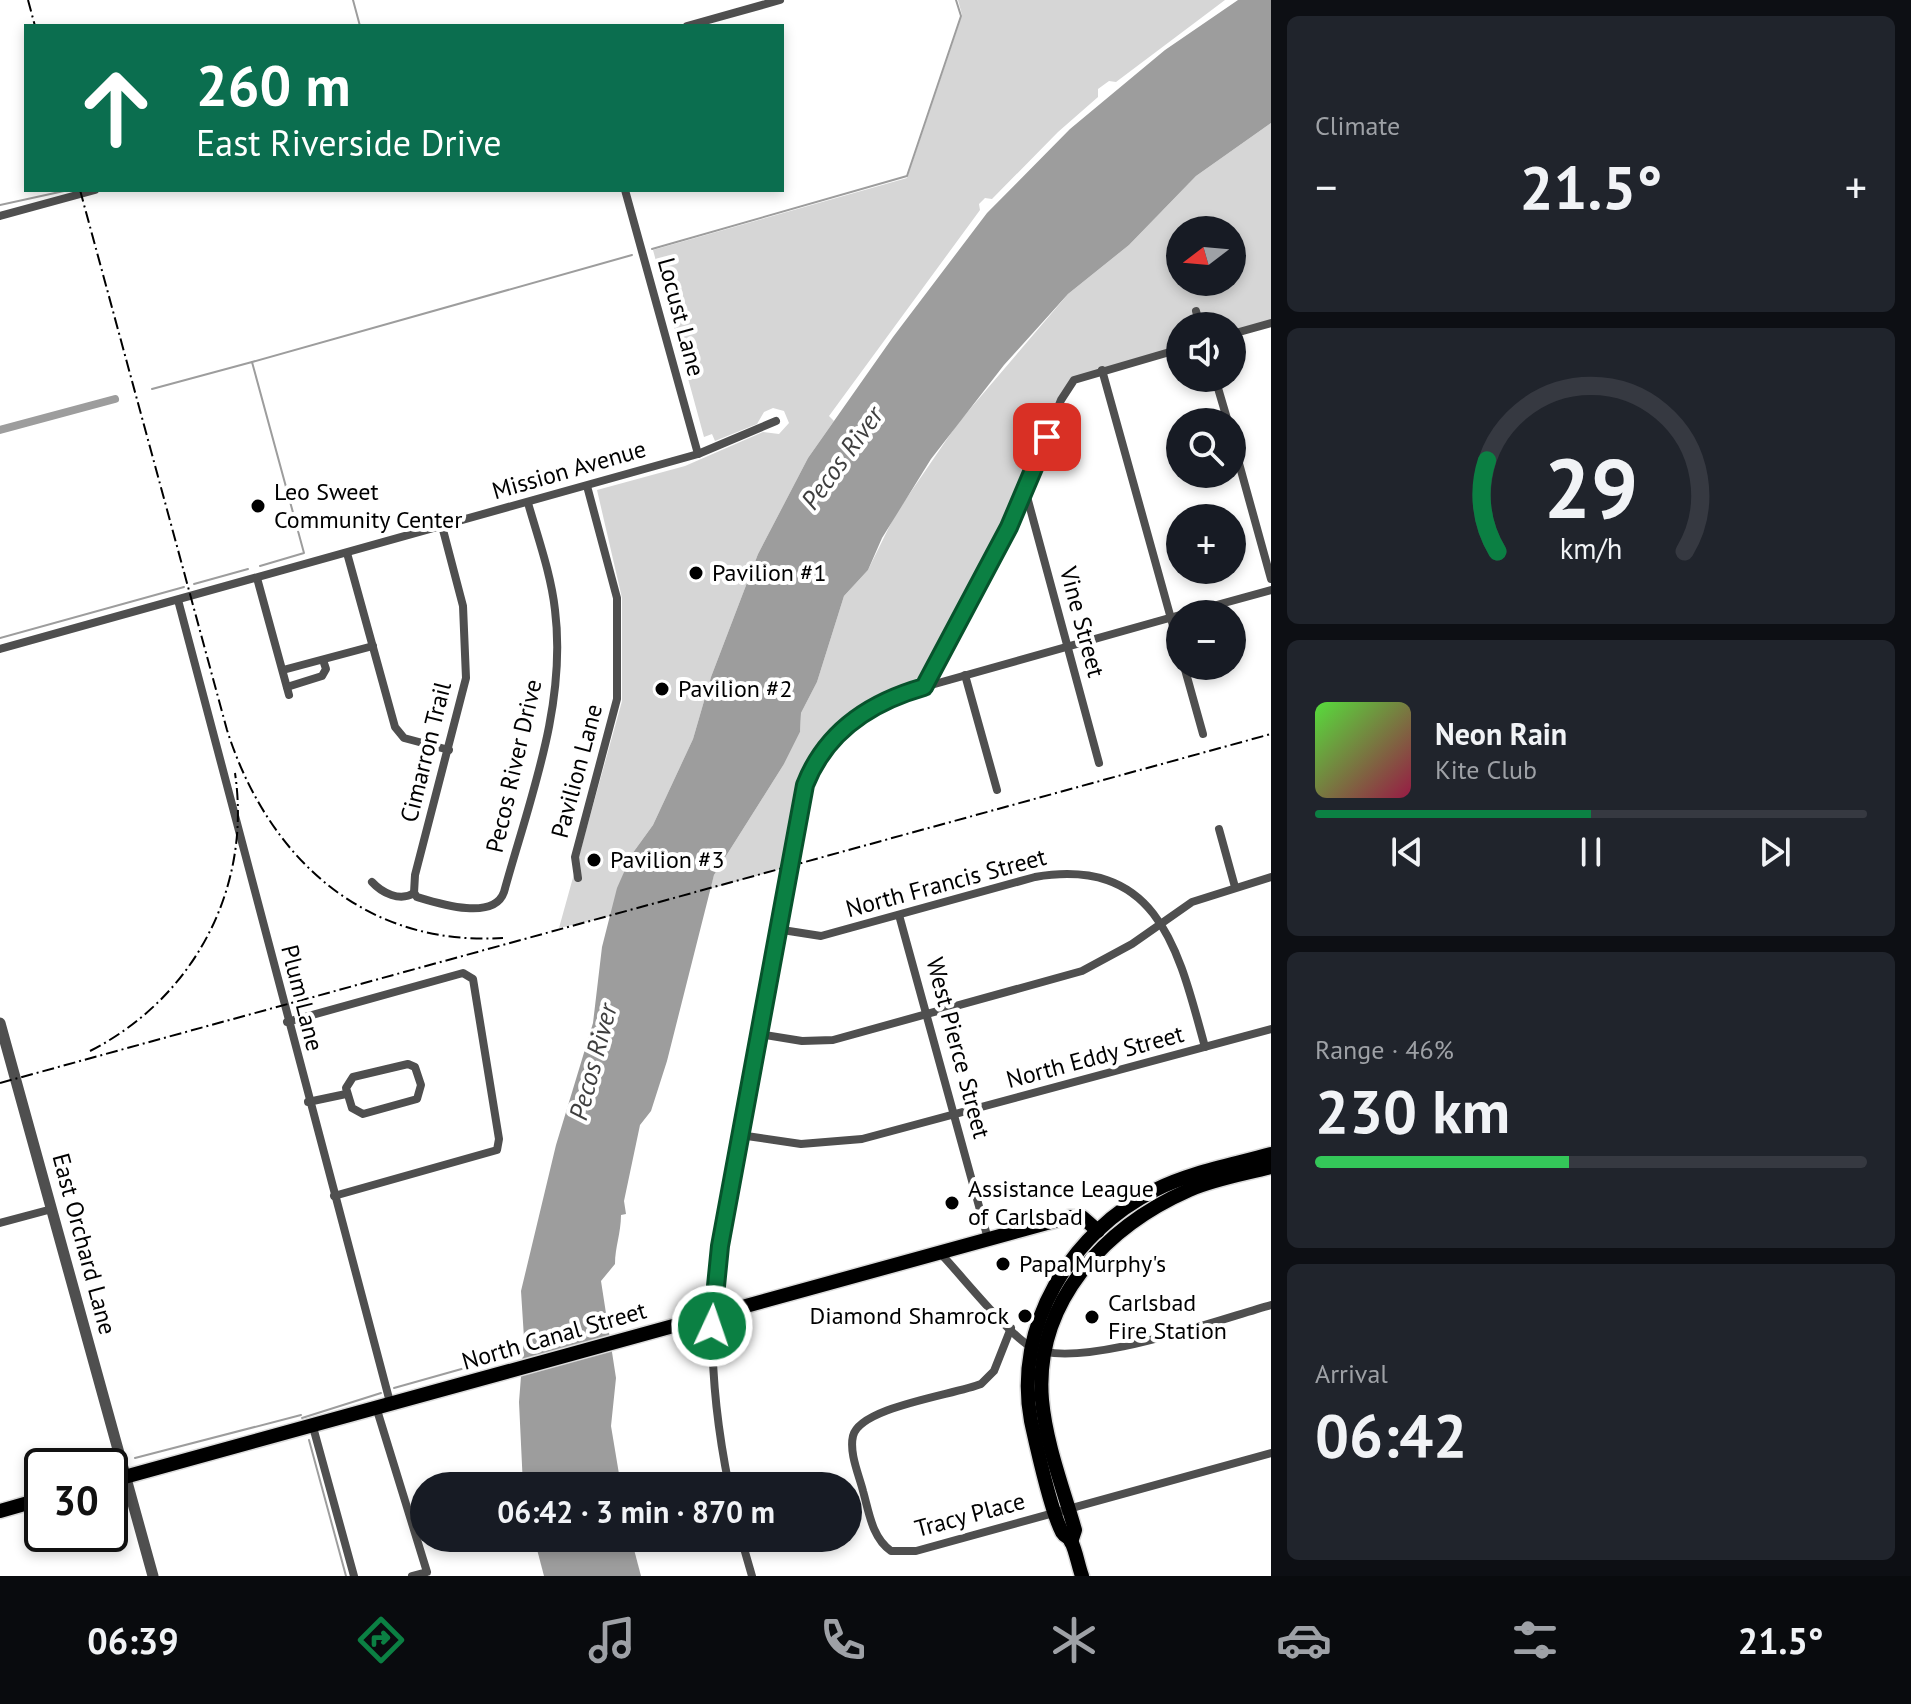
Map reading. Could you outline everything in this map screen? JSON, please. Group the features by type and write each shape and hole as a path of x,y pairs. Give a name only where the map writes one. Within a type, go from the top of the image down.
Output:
{"main road":[{"path":"1082,1576 1071,1542 1075,1530 1063,1510 1031,1418 1028,1381 1056,1281 1098,1231 1135,1201 1176,1181 1271,1154"},
{"path":"1038,1350 1076,1278 1098,1251 1126,1226 1193,1189 1271,1167"},
{"name":"North Canal Street","path":"128,1476 1076,1216 1098,1231"},
{"path":"1098,1231 1126,1226"},
{"path":"0,1511 24,1504"}],"street":[{"path":"694,24 780,0"},
{"path":"0,216 88,192"},
{"name":"Locust Lane","path":"626,192 698,454"},
{"path":"1246,330 1271,323"},
{"path":"924,687 1026,492 1065,393 1078,377 1166,353"},
{"path":"1102,370 1173,600"},
{"name":"Mission Avenue","path":"0,649 698,454 776,421"},
{"name":"Pavilion Lane","path":"578,878 575,857 617,699 617,598 587,486"},
{"path":"1246,488 1271,579"},
{"name":"Vine Street","path":"1026,492 1099,763"},
{"name":"Pecos River Drive","path":"372,882 395,895 408,897 414,893 417,897 446,905 491,907 501,901 551,720 556,681 554,602 528,503"},
{"name":"Cimarron Trail","path":"414,893 415,875 465,688 467,643 463,606 442,526"},
{"path":"347,553 398,733 404,738 449,750"},
{"path":"257,578 288,691 322,676 326,669 323,660"},
{"path":"1235,600 1271,590"},
{"name":"Plum Lane","path":"178,600 334,1196 427,1572 412,1576"},
{"path":"727,1472 704,1318 798,812 815,765 834,738 858,715 882,700 1166,619"},
{"path":"283,670 373,646"},
{"path":"965,675 997,790"},
{"path":"1188,680 1203,734"},
{"path":"1219,829 1235,887"},
{"name":"North Francis Street","path":"776,929 821,936 1035,877 1062,873 1087,876 1120,888 1140,901 1161,922"},
{"path":"759,1034 802,1041 833,1040 1082,971 1132,944 1192,902 1271,877"},
{"name":"West Pierce Street","path":"899,915 988,1239"},
{"path":"1161,922 1183,966 1205,1047"},
{"path":"287,1022 463,973 473,979 499,1139 497,1150 334,1196"},
{"name":"East Orchard Lane","path":"0,1023 4,1054 52,1209 118,1448"},
{"name":"North Eddy Street","path":"740,1135 786,1143 832,1143 873,1137 1271,1029"},
{"path":"404,1064 415,1067 421,1085 419,1096 411,1102 363,1114 352,1108 346,1094 347,1084 353,1077 404,1064"},
{"path":"308,1102 346,1094"},
{"path":"0,1223 52,1209"},
{"path":"941,1254 1011,1328 1038,1350 1101,1352 1271,1305"},
{"name":"Tracy Place","path":"1011,1328 997,1365 986,1381 863,1420 852,1439 854,1456 878,1539 897,1553 916,1551 1063,1510"},
{"path":"313,1427 354,1576"},
{"path":"1063,1510 1271,1453"},
{"name":"East Orchard Lane","path":"128,1484 153,1576"},
{"path":"745,1552 752,1576"}],"shaded area":[{"path":"958,0 1225,0 1116,82 1109,81 1098,89 1098,97 1058,132 992,199 985,198 979,204 980,210 829,416 834,421 808,458 758,554 711,677 693,739 653,825 632,854 611,916 559,928 622,701 622,598 597,490 685,466 763,432 779,434 789,423 784,411 773,408 764,412 757,424 715,441 712,434 704,437 653,250 907,178 962,15"},
{"path":"1271,123 1271,323 1246,330 1246,312 1166,312 1166,353 1074,380 1026,492 924,687 858,715 809,775 788,867 710,889 714,875 784,764 800,732 801,713 817,682 844,596 868,570 895,515 958,423 1068,294 1129,245 1196,176"}],"water":[{"name":"Pecos River","path":"1238,0 1271,0 1271,123 1196,176 1129,245 1068,294 1004,365 931,459 882,538 868,570 844,596 817,682 801,713 800,732 784,764 714,875 667,1061 651,1111 640,1125 624,1201 626,1214 621,1215 615,1264 601,1281 616,1378 611,1426 619,1472 522,1472 519,1402 524,1338 521,1291 556,1145 593,1023 602,947 617,888 632,854 653,825 693,739 711,677 758,554 808,458 893,337 987,213 1070,129 1165,50"},
{"path":"538,1552 635,1552 641,1576 544,1576"}],"waterway":[{"path":"353,0 359,24"},
{"path":"652,249 907,176 961,16 956,0"},
{"path":"0,205 59,192"},
{"path":"252,362 632,255"},
{"path":"152,389 252,362 304,553 260,566"},
{"path":"0,430 115,399"},
{"path":"194,584 248,569"},
{"path":"0,638 184,587"},
{"path":"394,1388 497,1359"},
{"path":"302,1418 381,1393"},
{"path":"135,1458 301,1415"},
{"path":"309,1440 346,1576"}],"railway":[{"path":"28,0 34,24"},
{"path":"81,192 227,730 245,775 267,817 295,854 328,885 365,909 406,927 453,937 503,938"},
{"path":"0,1083 1271,734"},
{"path":"90,1051 127,1029 159,1001 186,970 208,935 224,898 234,858 238,816 235,773"}],"place":[{"name":"Leo Sweet Community Center","path":"258,506"},
{"name":"Pavilion #1","path":"696,573"},
{"name":"Pavilion #2","path":"662,689"},
{"name":"Pavilion #3","path":"594,860"},
{"name":"Assistance League of Carlsbad","path":"952,1203"},
{"name":"Papa Murphy's","path":"1003,1264"},
{"name":"Diamond Shamrock","path":"1025,1316"},
{"name":"Carlsbad Fire Station","path":"1092,1317"}],"route":[{"path":"712,1326 720,1246 776,929 805,785 824,751 858,715 882,700 924,687 991,564 1026,492 1047,437"}]}
